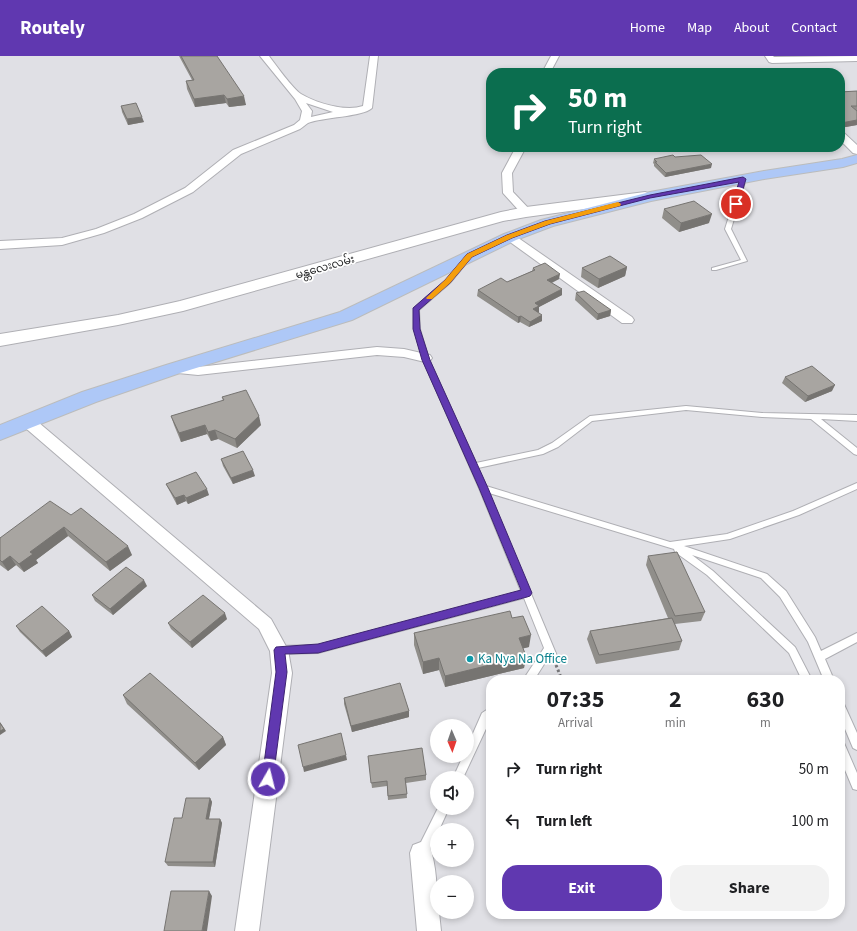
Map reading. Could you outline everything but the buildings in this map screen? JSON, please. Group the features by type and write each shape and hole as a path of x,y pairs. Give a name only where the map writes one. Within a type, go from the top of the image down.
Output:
{"main road":[{"path":"0,433 90,397 173,369 346,316 388,297 510,236 548,223 650,196 843,163 857,159"},
{"name":"မန္တလေးလမ်း","path":"0,340 118,320 183,306 501,217 526,212 650,196"}],"street":[{"path":"264,56 307,111 305,121"},
{"path":"0,245 62,240 106,229 138,216 189,190 237,152 298,127 305,121 343,113 357,113 367,108 375,56"},
{"path":"549,68 555,56"},
{"path":"771,58 857,58"},
{"path":"771,58 779,68"},
{"path":"296,95 343,113"},
{"path":"845,139 857,151"},
{"path":"518,152 507,173 508,193 526,212"},
{"path":"510,236 627,320"},
{"path":"173,369 198,372 377,351 404,352 425,358"},
{"path":"27,421 265,624 279,650 282,672 247,931"},
{"path":"421,853 430,931"}],"lane":[{"path":"714,268 744,261 728,229 743,179"},
{"path":"469,256 448,282 416,309 417,329 425,358 484,488 550,652 533,675"},
{"path":"474,466 540,452 555,445 590,419 686,408 762,415 857,418"},
{"path":"813,417 857,452"},
{"path":"670,544 727,537 796,513 857,486"},
{"path":"484,488 670,544 764,576 783,594 812,640 827,675"},
{"path":"670,544 710,573 792,650 804,675"},
{"path":"279,650 318,649 527,593"},
{"path":"819,656 857,637"},
{"path":"461,771 486,716"},
{"path":"845,716 857,744"},
{"path":"845,757 857,785"},
{"path":"421,853 440,815"}],"slow traffic":[{"path":"429,298 448,282 469,256 510,236 548,223 618,204"}],"place":[{"name":"Ka Nya Na Office","path":"470,659"}],"route":[{"path":"268,779 282,672 279,650 318,649 527,593 484,488 444,403 426,360 417,329 416,309 448,282 469,256 510,236 548,223 650,196 743,179 736,204"}]}
